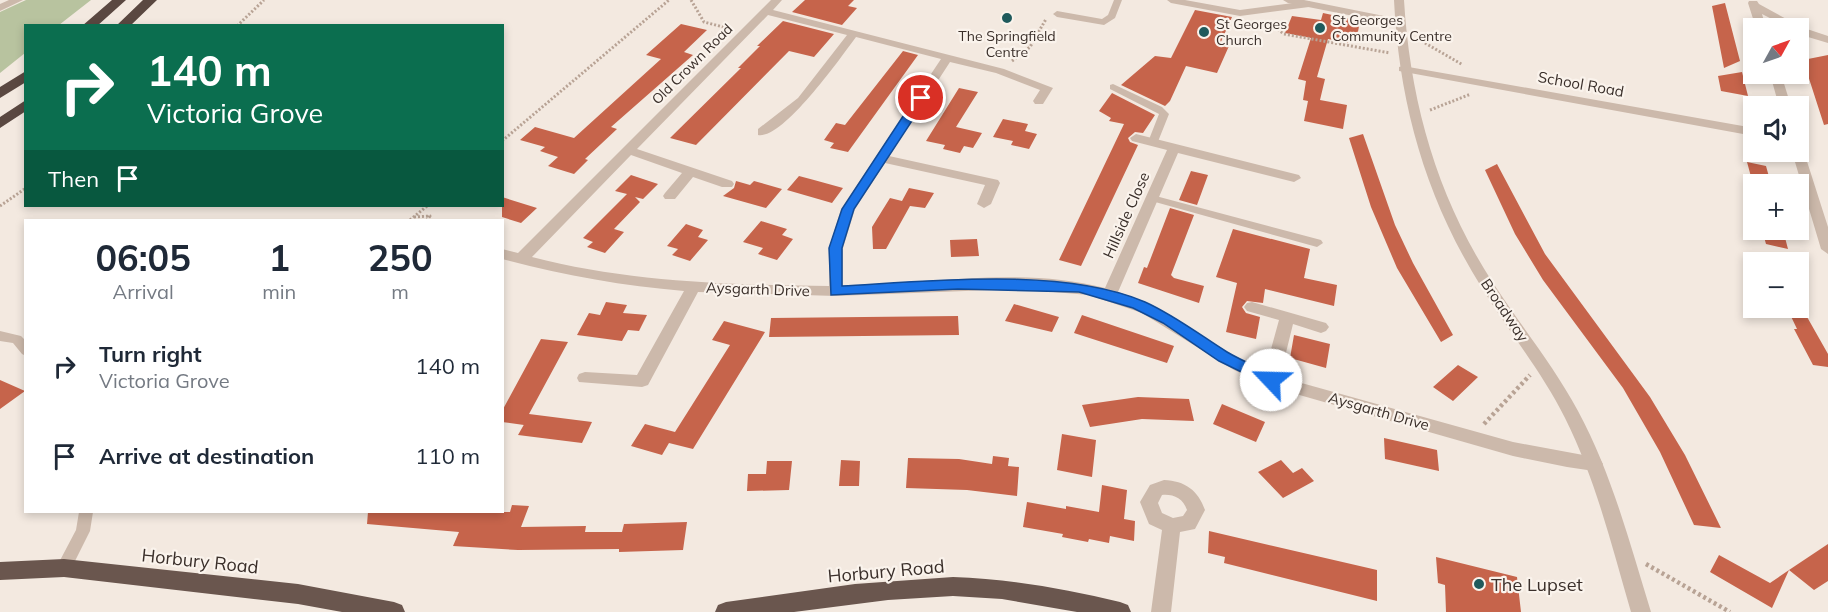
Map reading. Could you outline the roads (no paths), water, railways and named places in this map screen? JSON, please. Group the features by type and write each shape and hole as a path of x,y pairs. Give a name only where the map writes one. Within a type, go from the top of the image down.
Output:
{"highway":[{"path":"90,24 120,0"},
{"path":"124,24 151,0"},
{"path":"0,94 24,76"},
{"path":"0,124 24,106"},
{"name":"Horbury Road","path":"0,571 64,568 298,594 394,612"},
{"name":"Horbury Road","path":"726,612 913,588 983,588 1053,596 1120,612"}],"street":[{"path":"0,8 18,0"},
{"name":"Old Crown Road","path":"521,260 777,0"},
{"path":"1288,0 1400,22"},
{"name":"Broadway","path":"1399,0 1403,62 1412,117 1456,230 1499,304 1541,363 1572,415 1594,464 1641,612"},
{"path":"1753,3 1758,18"},
{"path":"1753,3 1778,18"},
{"path":"766,11 1000,71 1047,88 1039,101"},
{"path":"762,132 802,101 855,33"},
{"path":"1809,33 1824,39"},
{"path":"1809,40 1824,39"},
{"path":"836,291 836,248 848,209 947,58"},
{"name":"School Road","path":"1403,62 1743,130"},
{"path":"1136,138 1294,178"},
{"path":"1222,160 1228,146"},
{"name":"Hillside Close","path":"1109,296 1174,148"},
{"path":"629,150 727,184"},
{"path":"882,158 993,183 984,204"},
{"path":"1801,162 1828,249"},
{"path":"670,196 691,171"},
{"name":"Aysgarth Drive","path":"504,255 521,260 624,279 694,286 836,291 958,284 1049,285 1079,288 1138,305 1168,320 1224,357 1271,380 1563,461 1594,464"},
{"path":"585,378 642,381 694,286"},
{"path":"1252,307 1321,327"},
{"path":"1271,380 1287,317"},
{"path":"1161,612 1172,526"}],"lane":[{"path":"1057,14 1104,22 1112,16 1118,0"},
{"path":"1171,0 1229,12 1256,12 1309,4"},
{"path":"1113,87 1159,109 1164,114 1153,142"},
{"path":"1152,198 1317,243"},
{"path":"0,336 17,339 24,348"},
{"path":"64,568 83,531 86,513"}],"place":[{"name":"The Springfield Centre","path":"1007,18"},
{"name":"St Georges Community Centre","path":"1320,28"},
{"name":"St Georges Church","path":"1204,32"},
{"name":"The Lupset","path":"1479,584"}]}
